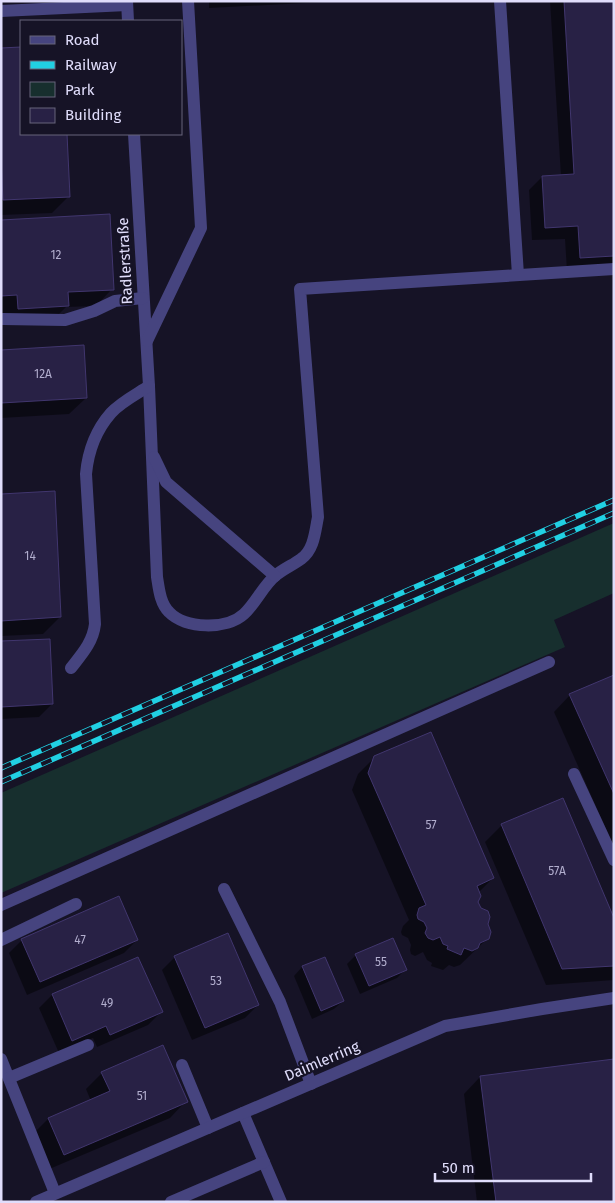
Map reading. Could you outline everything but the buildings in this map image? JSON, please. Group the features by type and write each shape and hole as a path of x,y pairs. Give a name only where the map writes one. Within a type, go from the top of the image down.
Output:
{"street":[{"path":"146,344 201,228 188,1"},
{"path":"500,1 518,275 614,269"},
{"path":"1,11 127,3 128,20"},
{"name":"Radlerstraße","path":"134,135 149,386 157,577 160,595 168,612 182,622 202,626 220,625 243,616 275,576 304,558 313,544 318,517 300,289 518,275"},
{"path":"3,320 65,320 94,311 115,301 143,298"},
{"path":"71,668 91,642 95,624 86,474 87,460 99,430 111,412 149,386"},
{"path":"152,453 166,482 275,576"},
{"path":"1,905 549,662"},
{"path":"574,774 614,860"},
{"path":"224,889 280,1002 311,1084"},
{"path":"1,940 76,904"},
{"name":"Daimlerring","path":"36,1202 445,1026 614,998"},
{"path":"9,1078 88,1045"},
{"path":"1,1059 56,1193"},
{"path":"182,1065 208,1128"},
{"path":"243,1113 281,1202"},
{"path":"171,1202 264,1162"}],"green space":[{"path":"614,523 614,593 554,620 565,647 1,893 1,793"}],"railway":[{"path":"1,768 614,500"},
{"path":"1,782 614,513"}]}
